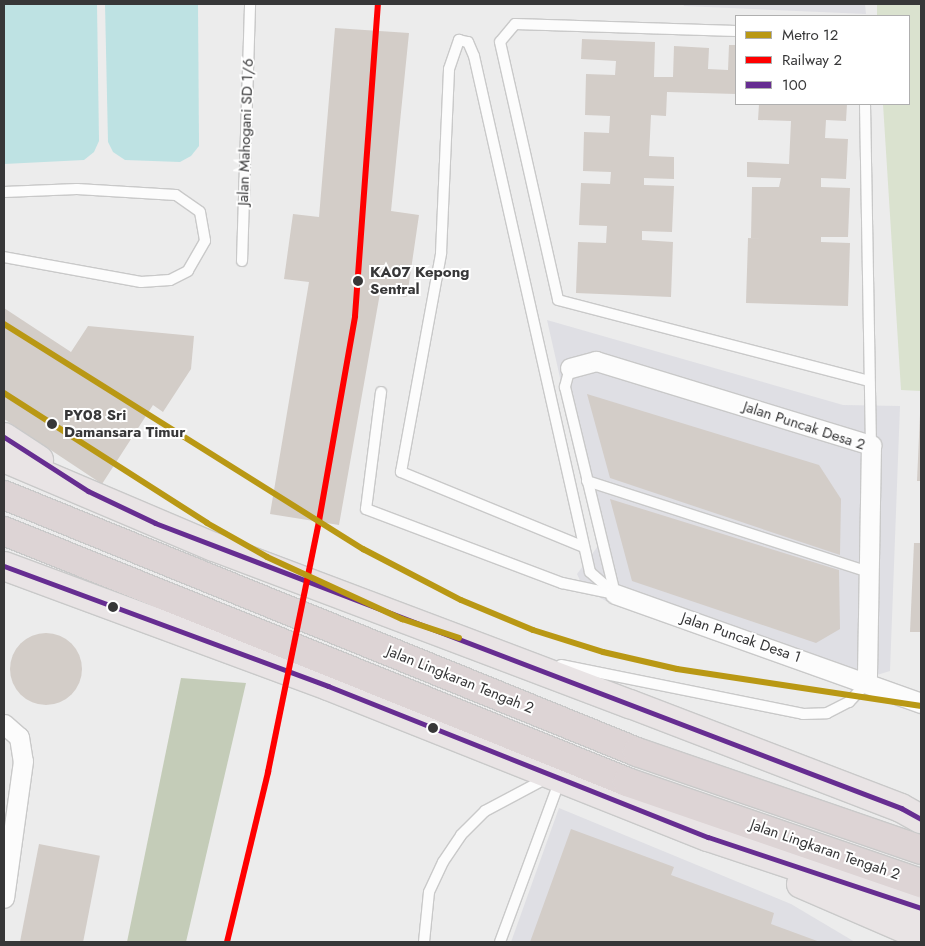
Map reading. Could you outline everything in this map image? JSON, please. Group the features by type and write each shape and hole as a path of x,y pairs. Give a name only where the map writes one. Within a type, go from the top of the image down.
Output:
{"highway":[{"name":"Jalan Lingkaran Tengah 2","path":"4,495 637,752 921,850"},
{"name":"Jalan Lingkaran Tengah 2","path":"4,531 627,782 921,883"}],"main road":[{"path":"4,437 88,492"},
{"path":"4,458 214,547 915,814"},
{"path":"4,566 309,679 708,838 921,908"},
{"path":"708,838 901,934 921,936"}],"street":[{"name":"Jalan Puncak Desa 2","path":"570,368 596,361 871,445 867,683"},
{"name":"Jalan Puncak Desa 1","path":"615,594 921,703"},
{"path":"4,724 19,737 23,761 4,898"}],"lane":[{"name":"Jalan Mahogani SD 1/6","path":"242,261 250,4"},
{"path":"735,31 515,24 500,42 558,300 869,381"},
{"path":"584,547 400,472 441,253 449,69 459,40 468,42 474,56 590,572 615,594"},
{"path":"865,105 871,445"},
{"path":"4,192 77,189 176,195 200,212 205,241 188,271 170,280 141,282 4,257"},
{"path":"570,368 565,387 615,594"},
{"path":"381,392 366,509 562,583 615,594"},
{"path":"587,481 869,572"},
{"path":"491,651 803,714 827,713 849,702 867,683"},
{"path":"424,942 429,892 442,862 460,835 485,811 555,778"},
{"path":"500,942 555,778"}],"shaded area":[{"path":"683,4 865,4 866,14 684,6"},
{"path":"547,320 843,405 900,406 890,671 851,683 606,601 584,589 577,574 598,546"},
{"path":"559,808 791,904 855,942 511,942"}],"green space":[{"path":"877,4 921,4 921,391 901,390 883,105 910,105 910,15 877,15"},
{"path":"181,678 246,683 186,942 127,942"}],"water":[{"path":"4,4 97,4 99,141 94,152 84,160 4,164"},
{"path":"105,4 198,4 199,146 191,156 180,162 125,160 113,152 108,142"}],"building":[{"path":"335,28 409,33 391,211 419,215 407,297 380,293 339,525 270,514 309,282 284,279 293,214 319,217"},
{"path":"582,39 655,42 654,77 673,77 674,46 709,48 708,69 728,70 729,45 735,45 735,94 667,92 666,116 651,115 649,156 674,157 674,179 644,178 644,185 674,186 672,232 642,231 642,240 673,242 671,297 576,293 578,242 606,243 607,226 579,225 581,183 610,184 611,172 583,171 584,132 609,133 610,116 585,115 586,74 615,75 616,61 581,59"},
{"path":"759,105 847,105 846,121 826,120 825,138 848,139 846,179 821,178 821,187 850,188 848,237 821,237 821,242 850,243 848,306 746,303 748,238 774,239 751,238 752,187 779,187 781,178 747,177 747,162 789,164 791,121 758,120"},
{"name":"PY08 Sri Damansara Timur","path":"4,308 71,352 88,326 194,336 191,369 163,412 153,405 102,484 4,419"},
{"path":"587,394 819,465 841,499 840,555 610,478"},
{"path":"920,414 921,481 917,481"},
{"path":"610,499 839,570 840,629 816,643 632,581"},
{"path":"914,543 921,543 921,632 910,632"},
{"path":"46,633 66,639 76,649 82,669 76,689 66,699 46,705 26,699 16,689 10,669 16,649 26,639"},
{"path":"571,829 674,867 671,875 774,913 771,924 820,942 530,942"},
{"path":"39,844 100,856 83,942 20,942"}],"metro line":[{"name":"12","path":"4,324 363,549 461,600 533,630 603,652 677,669 921,706"},
{"name":"12","path":"4,393 207,523 267,557 402,619 459,638"}],"rail line":[{"name":"2","path":"227,942 268,772 319,521 355,316 378,4"}],"transit line":[{"name":"100","path":"4,437 88,491 155,523 901,808 921,819"},
{"name":"100","path":"4,566 328,686 708,837 921,908"}],"place":[{"name":"KA07 Kepong Sentral","path":"358,281"},
{"name":"PY08 Sri Damansara Timur","path":"52,424"}]}
